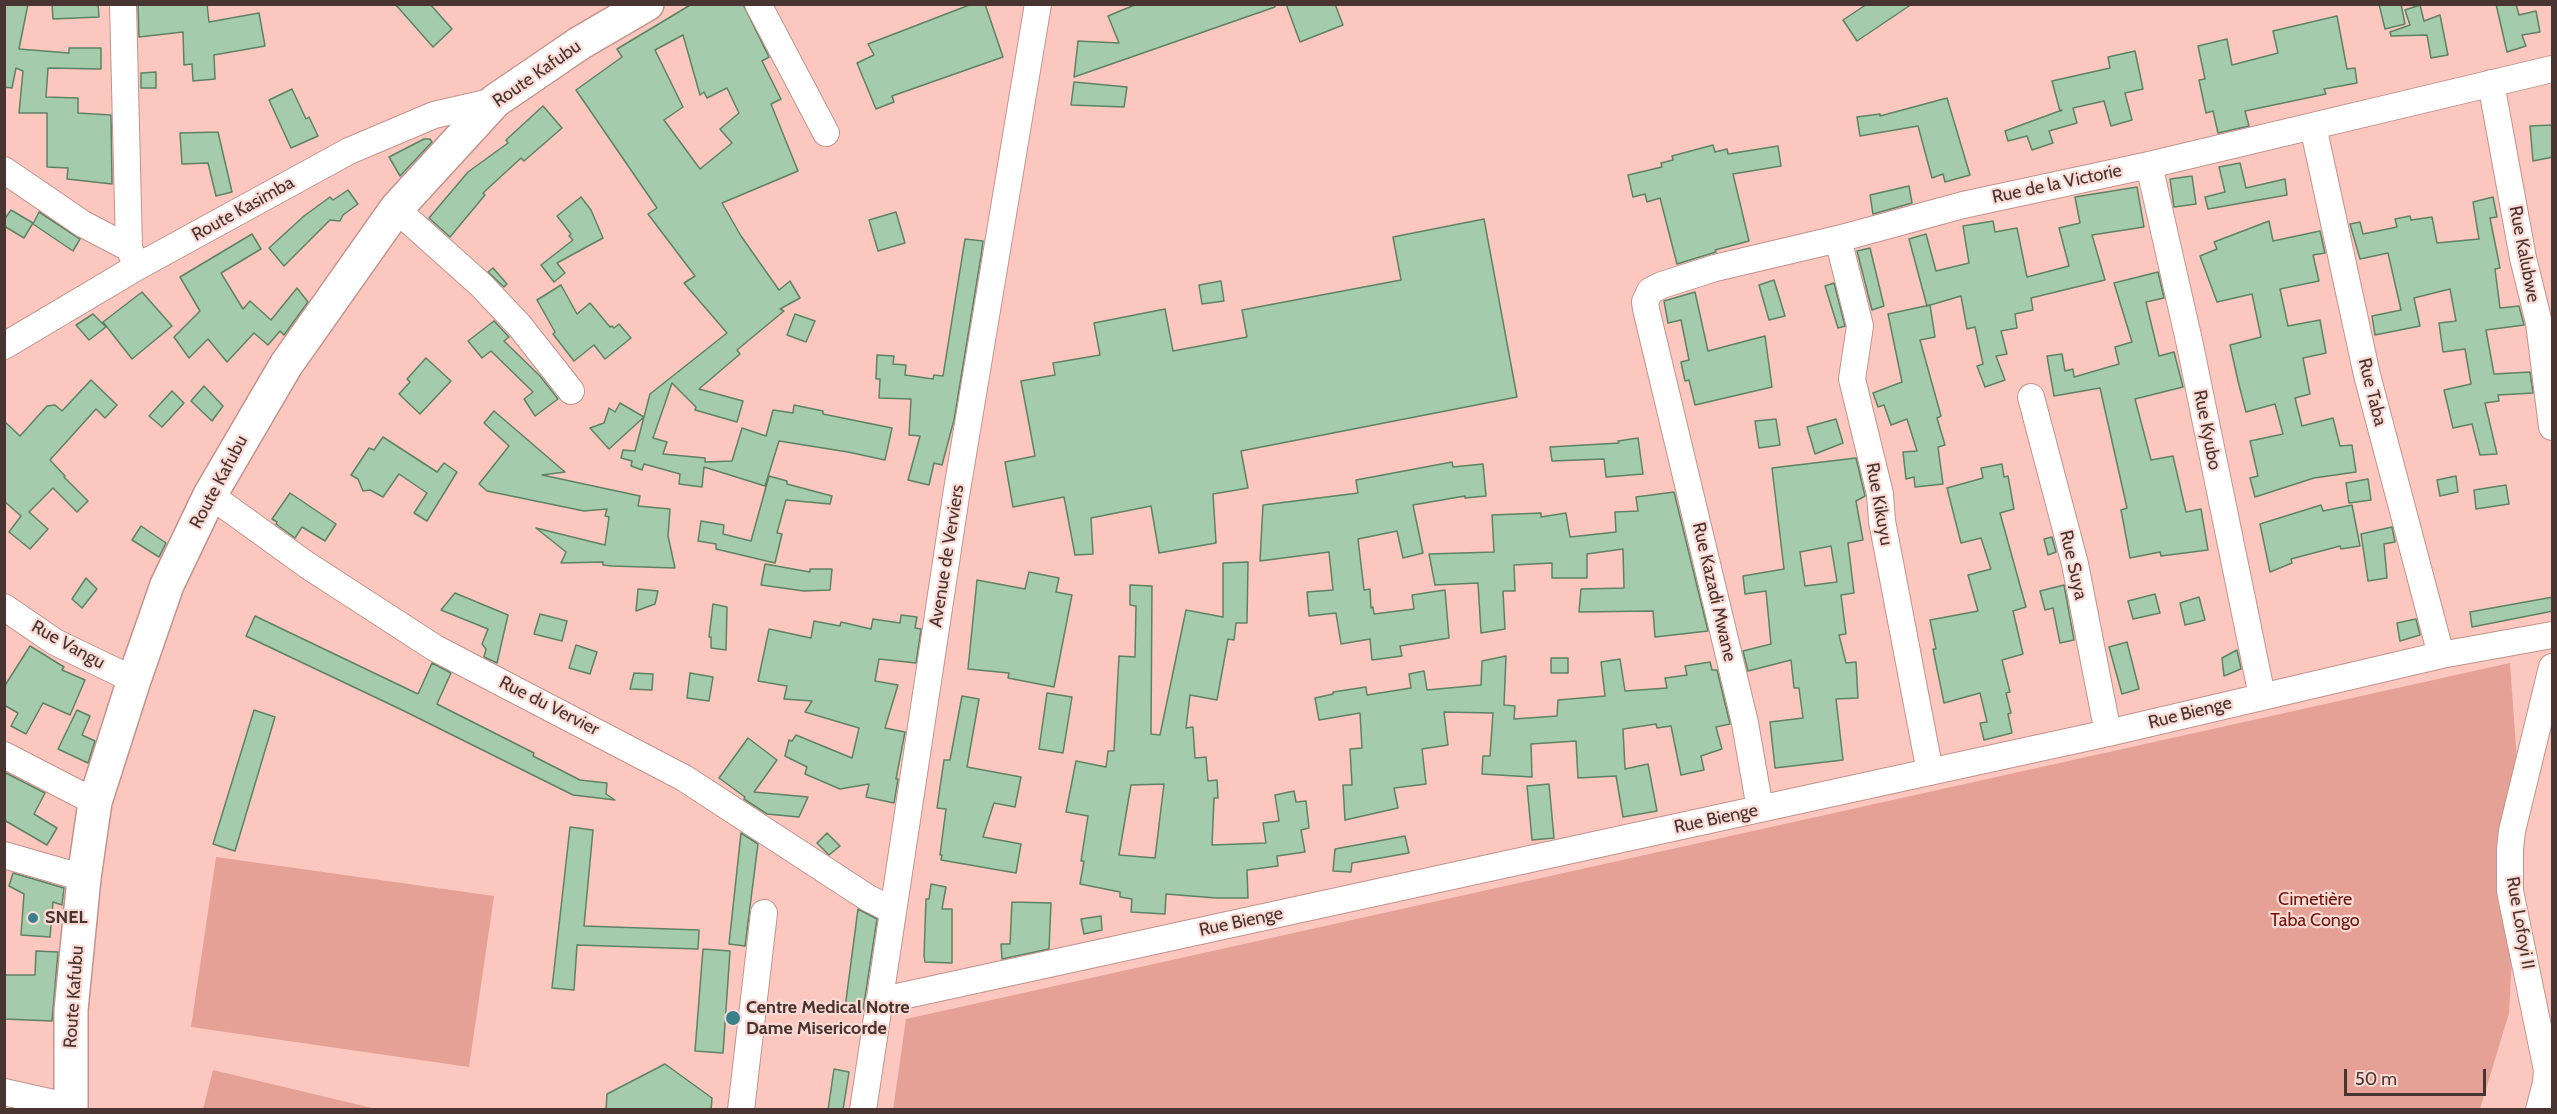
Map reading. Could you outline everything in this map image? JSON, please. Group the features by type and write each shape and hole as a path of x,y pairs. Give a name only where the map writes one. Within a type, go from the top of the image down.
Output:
{"main road":[{"name":"Route Kafubu","path":"70,1108 70,1010 84,878 95,802 167,585 210,495 286,364 396,209 495,101 580,43 647,4"}],"street":[{"path":"123,4 133,258"},
{"path":"758,4 826,133"},
{"name":"Avenue de Verviers","path":"863,1110 956,496 1038,4"},
{"name":"Rue de la Victorie","path":"1662,375 1645,302 1650,291 1662,285 1715,268 1838,239 1963,205 2149,165 2553,69"},
{"name":"Rue Kalubwe","path":"2491,82 2523,258 2539,323 2553,427"},
{"name":"Route Kasimba","path":"6,344 133,258 349,151 434,115 495,101"},
{"name":"Rue Taba","path":"2313,126 2367,375 2441,655"},
{"name":"Rue Kyubo","path":"2149,165 2190,345 2262,696"},
{"path":"4,170 133,258"},
{"path":"396,209 481,285 519,325 571,391"},
{"name":"Rue Kikuyu","path":"1838,239 1860,326 1852,379 1880,494 1882,521 1930,772"},
{"name":"Rue Kazadi Mwane","path":"1662,375 1745,723 1760,809"},
{"name":"Rue Suya","path":"2031,397 2075,564 2108,734"},
{"name":"Rue du Vervier","path":"210,495 307,565 435,648 684,778 868,898 892,910"},
{"name":"Rue Vangu","path":"4,607 55,642 134,680"},
{"name":"Rue Bienge","path":"879,1001 2108,734 2441,655 2553,635"},
{"name":"Rue Lofoyi II","path":"2539,1110 2547,1070 2510,891 2510,849 2512,831 2553,667"},
{"path":"4,755 95,802"},
{"path":"4,855 84,878"},
{"path":"741,1110 764,913"},
{"path":"4,1092 70,1108"}],"green space":[{"name":"Cimetière Taba Congo","path":"2510,663 2520,804 2509,1013 2480,1109 893,1110 906,1019"},
{"path":"216,857 494,896 469,1067 191,1027"},
{"path":"213,1070 376,1109 203,1109"}],"building":[{"path":"4,4 28,4 19,49 69,53 69,48 101,48 101,69 48,68 46,97 78,98 78,113 111,115 112,184 67,179 68,168 47,167 47,113 19,113 23,71 16,68 12,88 4,87"},
{"path":"52,4 98,4 99,17 53,19"},
{"path":"138,4 207,4 209,22 259,13 265,46 214,55 215,79 193,81 192,64 184,65 183,32 139,37"},
{"path":"395,4 430,4 452,29 433,47"},
{"path":"692,4 743,4 769,57 762,61 781,99 771,104 798,171 722,203 741,236 779,290 790,281 800,298 780,309 784,311 737,350 740,354 699,389 743,401 737,422 695,410 696,407 672,383 653,438 667,442 663,454 705,458 705,462 732,461 742,428 766,436 773,410 793,413 794,405 823,411 823,414 892,428 885,460 779,441 765,486 704,467 702,487 679,484 680,474 644,464 642,470 631,466 632,461 621,458 623,450 635,451 650,394 727,333 684,283 695,276 648,214 657,208 576,90 622,57 617,49","holes":["683,35 700,95 704,92 707,98 727,88 739,113 720,129 732,143 700,169 664,120 683,107 655,50"]},
{"path":"972,4 985,4 1003,57 892,96 894,102 876,109 857,63 874,55 868,44"},
{"path":"1137,4 1274,4 1275,7 1074,77 1078,41 1119,43 1108,16"},
{"path":"1286,4 1335,4 1343,25 1300,42"},
{"path":"1867,4 1912,4 1857,41 1843,20"},
{"path":"2379,4 2401,4 2405,24 2385,29"},
{"path":"2496,4 2516,4 2519,15 2536,11 2540,32 2522,35 2526,46 2507,52"},
{"path":"2420,5 2424,21 2440,15 2448,55 2431,58 2427,35 2391,36 2390,32 2410,25 2405,10"},
{"path":"2337,16 2347,69 2355,68 2357,83 2324,89 2326,94 2245,111 2249,126 2218,133 2213,111 2206,113 2199,80 2205,79 2198,46 2227,39 2232,65 2278,53 2273,31"},
{"path":"2135,51 2143,89 2125,93 2132,120 2111,126 2104,101 2073,108 2077,123 2049,131 2053,143 2032,150 2027,136 2008,141 2005,131 2060,111 2052,81 2110,68 2108,57"},
{"path":"156,72 156,88 141,88 141,73"},
{"path":"1074,82 1127,87 1124,107 1071,105"},
{"path":"292,89 306,119 309,117 318,136 291,148 269,100"},
{"path":"1947,98 1970,175 1945,182 1943,174 1932,178 1918,126 1860,136 1857,117 1880,114 1880,116"},
{"path":"543,106 562,128 524,161 521,158 483,193 485,195 450,237 429,218 468,172 508,143 506,140"},
{"path":"2553,125 2553,157 2533,161 2530,126"},
{"path":"218,132 232,192 216,196 208,163 182,164 180,133"},
{"path":"424,139 430,139 432,142 400,176 389,157"},
{"path":"1713,145 1715,152 1727,149 1728,154 1778,146 1781,166 1733,174 1749,241 1677,264 1660,198 1647,202 1645,194 1633,197 1628,175 1662,167 1661,163 1673,160 1672,156"},
{"path":"2240,163 2246,188 2285,179 2287,195 2208,209 2205,197 2225,192 2219,167"},
{"path":"2192,176 2196,204 2174,207 2170,179"},
{"path":"1909,186 1912,203 1873,214 1870,195"},
{"path":"2137,187 2144,227 2092,235 2105,280 2031,298 2033,310 2015,314 2017,328 2001,331 2007,354 1996,356 2005,380 1985,387 1977,366 1983,364 1975,327 1967,329 1961,296 1927,306 1909,239 1926,234 1936,271 1969,263 1963,226 1993,221 1995,232 2017,228 2027,277 2069,266 2059,228 2080,223 2075,197"},
{"path":"348,190 358,204 343,215 340,221 330,220 284,266 269,248 304,216 330,197 333,200"},
{"path":"581,197 591,210 603,238 557,263 565,273 554,282 541,265 573,240 557,216"},
{"path":"2493,197 2497,217 2490,218 2500,268 2495,269 2500,308 2519,306 2524,325 2486,330 2494,374 2530,372 2533,393 2498,395 2499,401 2485,403 2497,454 2480,455 2472,424 2453,428 2444,390 2471,384 2465,349 2443,352 2439,323 2456,321 2450,289 2414,298 2420,326 2375,335 2372,316 2401,310 2388,253 2360,259 2350,224 2360,222 2363,234 2397,227 2395,219 2410,216 2411,220 2432,217 2437,243 2479,239 2473,202"},
{"path":"11,210 33,223 24,238 4,226 4,220"},
{"path":"39,212 80,239 73,251 33,224"},
{"path":"896,212 905,243 878,251 869,220"},
{"path":"1484,219 1517,397 1241,451 1248,488 1213,494 1216,543 1159,553 1151,506 1091,518 1093,554 1075,555 1064,497 1013,507 1005,462 1035,456 1021,381 1055,375 1053,363 1100,355 1094,323 1165,309 1173,351 1247,337 1242,310 1401,280 1393,237"},
{"path":"2269,221 2273,241 2320,231 2325,253 2313,255 2319,281 2280,289 2288,326 2320,320 2326,353 2303,358 2310,394 2295,398 2302,426 2333,418 2340,446 2352,445 2356,472 2314,478 2255,497 2250,478 2258,476 2250,441 2283,434 2275,404 2246,412 2230,345 2261,337 2252,294 2217,302 2200,256 2217,249 2214,242"},
{"path":"252,234 261,249 221,273 243,309 250,301 271,320 297,288 308,302 284,335 280,331 268,345 254,333 227,362 208,339 189,358 174,337 200,311 180,277"},
{"path":"965,239 983,241 981,256 954,420 942,465 934,463 929,485 908,480 920,436 909,435 911,399 879,398 880,379 876,379 877,355 894,356 893,364 906,365 905,375 933,379 934,375 943,376"},
{"path":"1870,248 1884,306 1872,310 1857,251"},
{"path":"493,268 507,284 504,287 488,272"},
{"path":"2158,272 2164,298 2146,302 2159,356 2174,352 2183,387 2135,399 2151,460 2173,456 2186,512 2201,509 2208,550 2161,556 2160,552 2130,558 2121,510 2127,508 2100,388 2054,396 2047,356 2062,354 2065,371 2073,369 2074,377 2119,364 2115,347 2132,342 2114,283"},
{"path":"1774,280 1785,316 1769,320 1759,285"},
{"path":"1221,281 1224,301 1202,304 1199,285"},
{"path":"1834,283 1845,326 1838,328 1825,286"},
{"path":"561,285 577,314 590,303 610,327 614,328 619,324 631,338 605,359 594,345 574,361 553,334 555,332 537,300"},
{"path":"142,292 172,326 132,359 103,322"},
{"path":"1695,292 1708,351 1765,336 1772,387 1695,405 1689,380 1685,381 1681,362 1689,360 1681,320 1668,323 1664,301"},
{"path":"1930,305 1935,337 1920,340 1941,416 1937,418 1945,445 1938,447 1943,484 1915,487 1914,477 1906,479 1903,452 1917,451 1907,419 1891,425 1884,405 1878,407 1873,393 1902,382 1888,314"},
{"path":"93,314 106,327 89,340 76,325"},
{"path":"795,314 815,321 806,342 787,335"},
{"path":"494,321 509,337 504,341 540,376 558,399 535,416 524,399 533,392 491,351 482,358 468,341"},
{"path":"426,358 451,381 420,414 399,394 410,382 407,379"},
{"path":"91,380 117,405 105,418 96,409 50,460 88,501 77,512 53,488 29,512 48,529 30,549 9,532 21,516 4,501 4,421 20,436 47,406 55,405 62,411"},
{"path":"204,386 223,406 212,421 191,401"},
{"path":"172,391 184,403 162,427 149,416"},
{"path":"620,403 644,417 609,449 590,428 604,423 609,408 615,412"},
{"path":"494,411 565,472 542,475 640,496 638,506 670,509 668,536 675,568 612,566 603,565 603,562 561,563 566,552 536,528 605,545 609,517 605,516 607,509 584,511 487,491 479,484 509,446 484,423"},
{"path":"1776,419 1780,445 1759,448 1755,421"},
{"path":"1836,419 1843,443 1815,454 1807,427"},
{"path":"383,437 437,472 444,463 457,472 427,521 414,513 427,493 399,474 383,497 370,490 363,491 358,479 351,475 369,448 374,450"},
{"path":"1638,438 1643,474 1606,477 1604,459 1552,461 1550,447 1619,443 1618,441"},
{"path":"1856,458 1865,496 1856,501 1863,540 1848,543 1854,593 1841,595 1846,634 1839,635 1846,663 1856,662 1858,698 1836,699 1843,760 1775,768 1770,722 1803,718 1799,688 1794,688 1791,660 1748,671 1743,651 1771,644 1766,591 1745,594 1743,576 1784,569 1772,468","holes":["1831,546 1837,582 1805,586 1800,552"]},
{"path":"1452,462 1453,467 1483,464 1486,496 1465,498 1465,496 1413,505 1423,553 1403,558 1397,531 1358,539 1364,590 1370,589 1371,608 1373,607 1374,614 1414,609 1412,595 1445,590 1449,638 1400,646 1402,656 1372,660 1370,639 1341,644 1336,613 1309,616 1307,592 1333,590 1329,552 1260,561 1263,505 1358,493 1356,480"},
{"path":"2002,464 2004,477 2008,476 2014,509 2000,513 2026,607 2013,611 2023,654 2002,660 2010,692 2006,693 2011,713 2008,714 2012,733 1984,740 1980,723 1987,722 1980,693 1944,703 1933,649 1936,649 1930,620 1978,611 1968,575 1991,569 1981,538 1961,543 1947,488 1983,478 1981,468"},
{"path":"769,476 787,481 787,484 832,496 830,504 786,500 777,533 782,534 775,563 716,549 716,544 698,541 701,521 724,525 723,534 751,541"},
{"path":"2456,476 2458,492 2440,496 2437,480"},
{"path":"2368,479 2371,500 2349,503 2346,483"},
{"path":"2506,485 2509,504 2476,509 2474,490"},
{"path":"1674,492 1708,631 1655,637 1653,611 1579,612 1581,589 1624,588 1623,549 1587,554 1587,578 1552,578 1552,563 1514,565 1515,591 1503,591 1505,629 1481,633 1478,583 1435,585 1429,554 1494,552 1492,515 1541,513 1541,517 1566,513 1570,537 1616,532 1615,512 1638,511 1636,497"},
{"path":"290,493 336,524 325,541 302,527 295,538 272,519"},
{"path":"2321,505 2323,511 2352,505 2360,546 2341,549 2340,546 2291,559 2292,563 2270,572 2260,524"},
{"path":"141,526 166,543 159,557 132,540"},
{"path":"2392,527 2395,542 2384,544 2387,578 2368,581 2361,534"},
{"path":"2052,537 2056,552 2048,555 2044,539"},
{"path":"1248,562 1247,623 1236,623 1234,640 1228,639 1217,700 1190,695 1186,728 1193,727 1195,758 1206,757 1208,781 1217,780 1218,798 1214,798 1212,845 1266,843 1263,823 1279,821 1275,795 1294,791 1296,802 1306,801 1309,828 1301,830 1305,852 1277,856 1278,866 1247,870 1248,898 1166,894 1165,914 1131,912 1132,899 1120,897 1120,892 1080,884 1088,816 1066,812 1076,761 1106,767 1108,751 1114,751 1119,656 1135,657 1136,606 1130,605 1130,585 1152,586 1151,734 1160,735 1186,610 1223,617 1223,563","holes":["1164,784 1155,858 1119,855 1131,785"]},
{"path":"765,564 810,572 810,569 832,569 830,590 804,591 761,585"},
{"path":"1029,572 1059,578 1056,592 1072,595 1054,687 1008,678 1009,673 968,669 977,580 1025,589"},
{"path":"86,578 97,589 82,608 72,599"},
{"path":"2064,585 2074,640 2060,643 2053,608 2045,610 2040,591"},
{"path":"638,589 658,591 655,604 636,611"},
{"path":"455,593 508,615 497,663 484,657 486,649 482,644 488,629 441,610"},
{"path":"2155,594 2160,613 2133,619 2128,601"},
{"path":"2199,597 2205,620 2185,625 2180,603"},
{"path":"2553,597 2553,611 2472,627 2470,612"},
{"path":"713,604 727,607 726,650 711,648 711,637 709,637"},
{"path":"540,614 567,621 562,641 534,634"},
{"path":"901,615 917,617 915,628 921,629 916,663 879,659 875,681 898,685 885,728 905,732 894,803 866,797 869,784 840,789 805,774 807,767 785,756 789,740 792,741 796,735 852,758 859,728 805,712 812,701 784,699 787,686 758,681 769,629 811,638 814,621 840,626 841,622 871,629 873,619 900,623"},
{"path":"255,616 418,694 432,663 451,673 437,704 534,753 533,756 580,780 607,783 606,794 615,800 573,795 246,636"},
{"path":"2416,619 2420,635 2400,641 2397,623"},
{"path":"2127,642 2139,689 2122,694 2109,647"},
{"path":"576,645 597,652 590,674 569,668"},
{"path":"30,646 64,667 62,670 85,680 70,715 43,703 26,734 11,726 18,713 4,705 4,687"},
{"path":"2237,650 2241,669 2224,676 2222,658"},
{"path":"1506,656 1504,705 1515,706 1514,719 1557,716 1558,700 1605,696 1601,662 1620,659 1625,691 1667,688 1665,678 1687,675 1685,666 1710,662 1712,670 1717,670 1730,724 1716,727 1722,749 1701,756 1704,770 1681,775 1671,726 1657,728 1656,724 1623,729 1625,769 1648,764 1657,811 1623,817 1616,776 1578,778 1576,741 1531,744 1532,777 1482,774 1483,756 1490,756 1493,713 1444,712 1448,745 1422,749 1426,784 1394,788 1398,808 1345,820 1343,785 1352,785 1350,749 1362,748 1360,713 1319,720 1315,698 1333,694 1333,692 1366,687 1367,695 1411,688 1409,674 1424,671 1427,690 1481,685 1482,661"},
{"path":"1551,658 1568,658 1568,673 1551,673"},
{"path":"634,673 653,674 652,690 630,689"},
{"path":"690,673 713,677 709,701 687,698"},
{"path":"1047,693 1072,697 1063,753 1039,749"},
{"path":"962,696 979,699 967,767 1021,777 1015,807 994,803 983,837 1021,844 1016,873 941,860 946,809 937,808 944,760 950,760"},
{"path":"77,710 90,716 82,735 95,741 88,763 58,749"},
{"path":"254,710 275,717 235,851 213,844"},
{"path":"748,738 777,760 754,792 808,797 799,817 767,814 719,778"},
{"path":"4,772 45,793 34,814 57,828 47,845 4,820"},
{"path":"1549,784 1554,838 1532,840 1527,786"},
{"path":"570,827 593,830 584,926 699,930 698,949 577,945 574,990 552,988"},
{"path":"741,833 758,844 745,946 729,944"},
{"path":"827,833 840,846 829,855 817,843"},
{"path":"1405,836 1409,853 1352,863 1351,872 1333,871 1335,849"},
{"path":"13,873 64,888 62,905 53,902 50,937 21,935 24,894 9,886"},
{"path":"931,884 946,887 942,909 952,909 952,963 925,962 926,899 929,899"},
{"path":"1012,902 1051,903 1049,949 1002,959 1001,944 1010,944"},
{"path":"858,909 877,919 863,1010 845,1008"},
{"path":"1101,916 1102,930 1084,934 1081,919"},
{"path":"703,949 730,951 723,1053 695,1051"},
{"path":"36,951 58,952 52,1021 4,1019 4,975 35,975"},
{"path":"665,1064 712,1098 711,1110 606,1110 607,1094"},
{"path":"834,1069 849,1072 843,1110 828,1110"}],"place":[{"name":"SNEL","path":"33,918"},
{"name":"Centre Medical Notre Dame Misericorde","path":"733,1018"}]}
